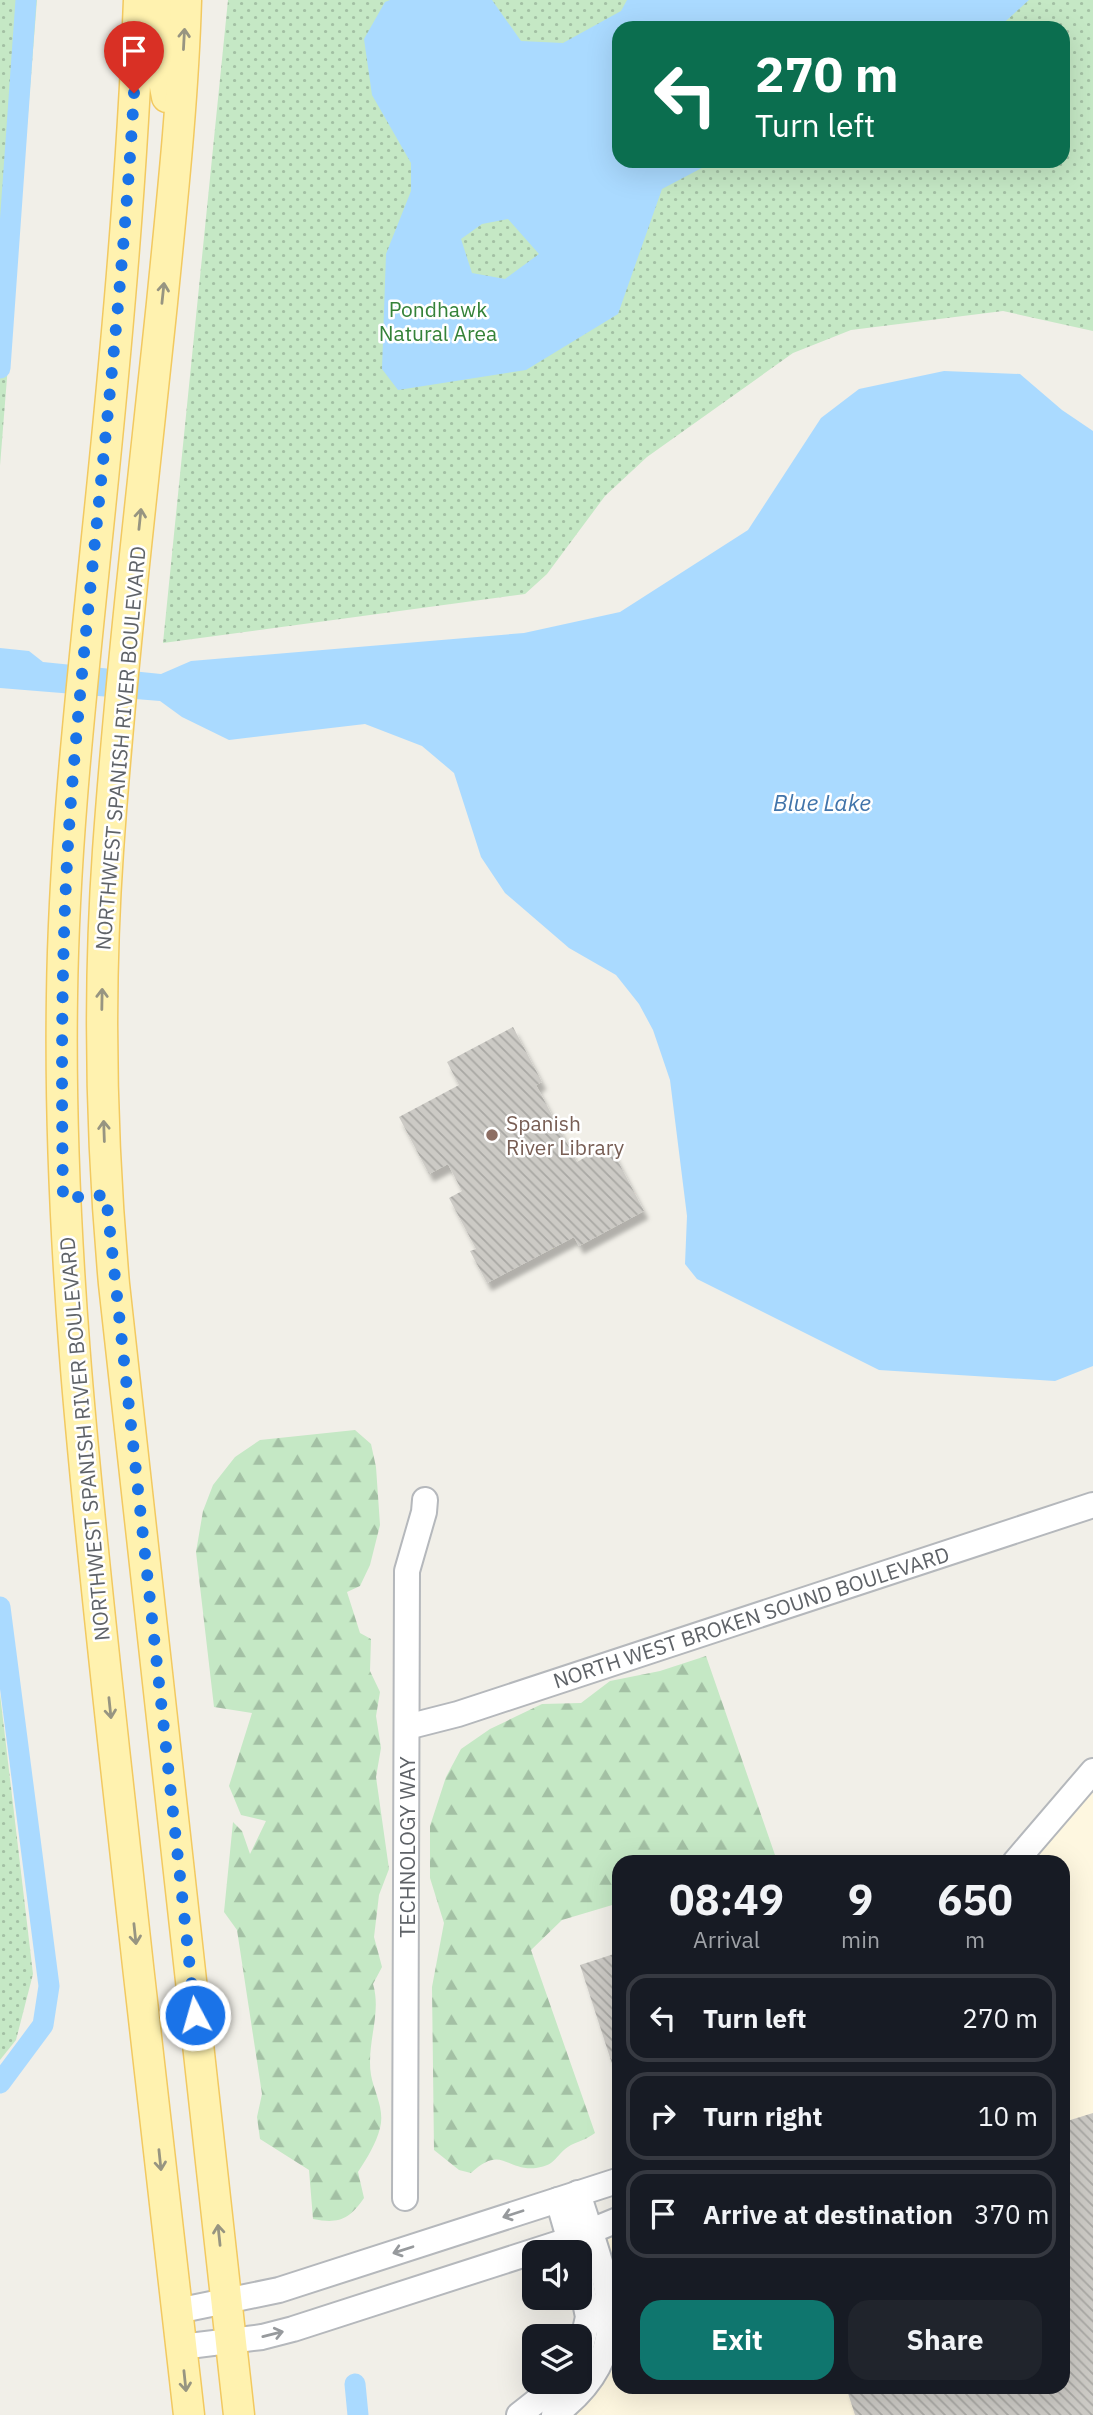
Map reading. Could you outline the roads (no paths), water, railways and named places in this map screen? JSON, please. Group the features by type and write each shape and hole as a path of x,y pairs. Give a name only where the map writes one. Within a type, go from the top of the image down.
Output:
{"main road":[{"name":"NORTHWEST SPANISH RIVER BOULEVARD","path":"139,0 130,154 78,722 64,917 63,1198 94,1564 189,2415"},
{"path":"162,0 162,71 177,156"},
{"name":"NORTHWEST SPANISH RIVER BOULEVARD","path":"186,0 177,156 108,852 102,1002 106,1195 239,2415"},
{"path":"63,1198 106,1195"},
{"path":"65,1232 109,1229"}],"street":[{"name":"TECHNOLOGY WAY","path":"405,2198 407,1571 425,1500"},
{"name":"NORTH WEST BROKEN SOUND BOULEVARD","path":"407,1727 458,1714 1093,1504"},
{"path":"1021,1855 1093,1772"},
{"path":"177,2311 279,2290 612,2182"},
{"path":"568,2196 577,2240"},
{"path":"579,2240 612,2223"},
{"path":"181,2347 293,2329 522,2258"},
{"path":"554,2415 589,2383 602,2361 610,2336 609,2294 592,2266"},
{"path":"519,2415 546,2394"}],"water":[{"path":"390,0 492,0 521,41 563,43 621,11 627,0 1029,0 1006,21 612,21 612,168 702,168 662,189 618,314 526,370 398,390 382,369 386,254 411,191 411,163 372,95 364,39 385,2","holes":["508,219 539,254 505,279 472,273 461,239 482,224"]},
{"name":"Blue Lake","path":"944,371 1020,374 1062,410 1093,431 1093,1366 1055,1381 879,1370 697,1279 685,1264 687,1216 670,1080 653,1030 639,1004 616,975 569,948 505,893 481,857 454,773 422,746 365,724 229,740 182,717 160,701 0,688 0,648 29,651 43,662 161,674 191,661 524,633 620,612 748,530 821,418 859,389"}],"waterway":[{"path":"0,368 26,0"},
{"path":"0,1607 49,1986 43,2025 0,2083"},
{"path":"355,2384 358,2415"}],"place":[{"name":"Spanish River Library","path":"492,1135"}],"park label":[{"name":"Pondhawk Natural Area","path":"438,321"}]}
